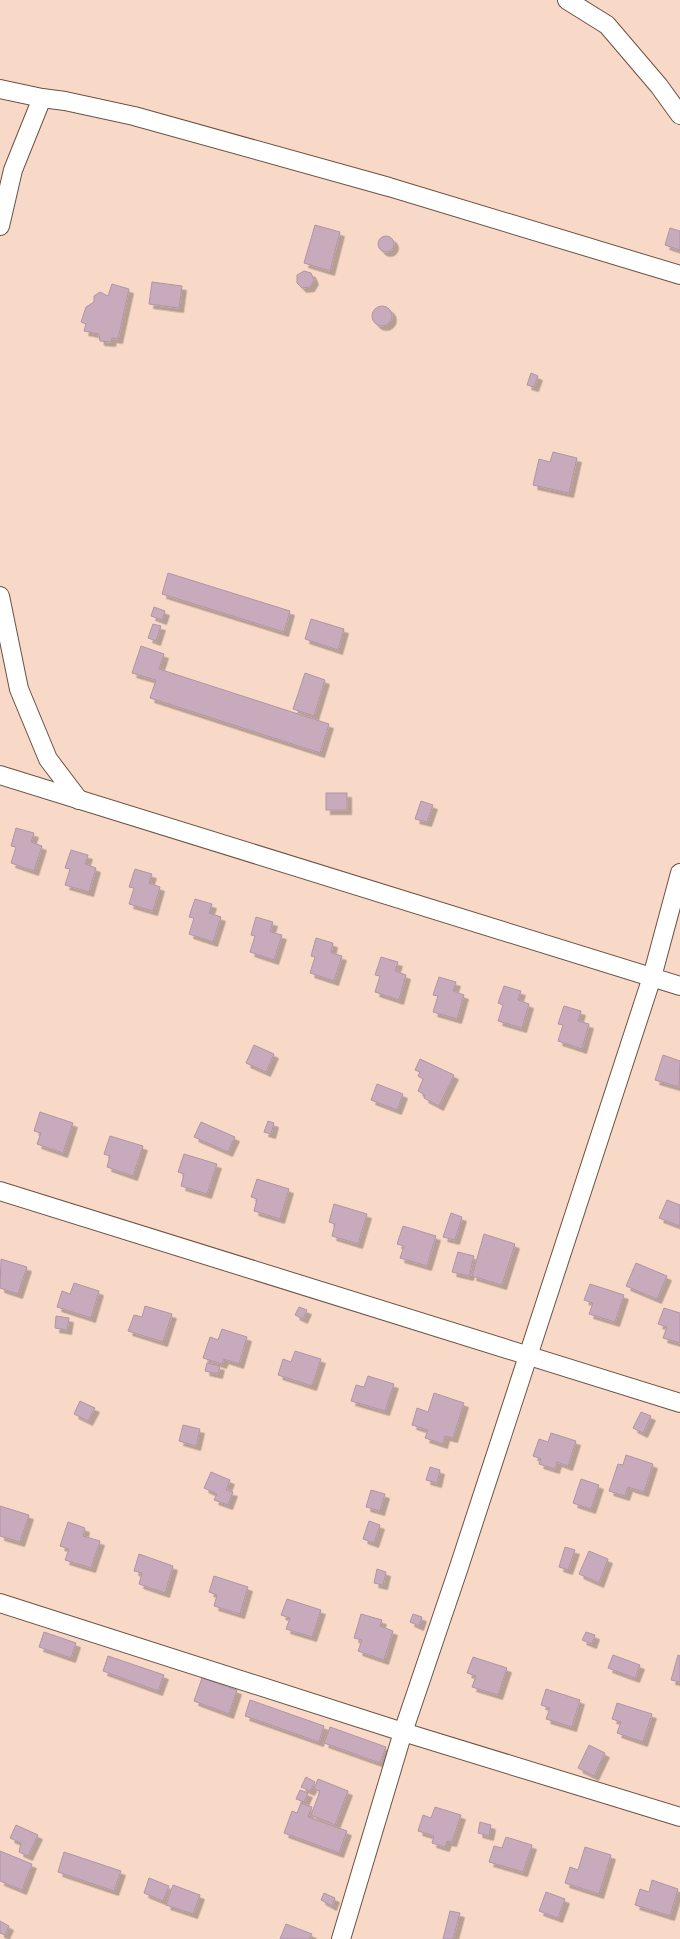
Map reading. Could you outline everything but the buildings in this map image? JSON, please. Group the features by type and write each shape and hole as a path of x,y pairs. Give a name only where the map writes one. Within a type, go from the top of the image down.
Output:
{"street":[{"path":"568,0 607,25 659,86 680,115"},
{"path":"0,89 42,98 65,100 143,118 389,188 680,276"},
{"path":"0,226 13,170 42,98"},
{"path":"0,596 19,689 48,759 79,800"},
{"path":"0,775 680,986"},
{"path":"342,1939 403,1732 459,1567 652,977 680,873"},
{"path":"0,1191 680,1403"},
{"path":"0,1603 403,1732 680,1817"}]}
